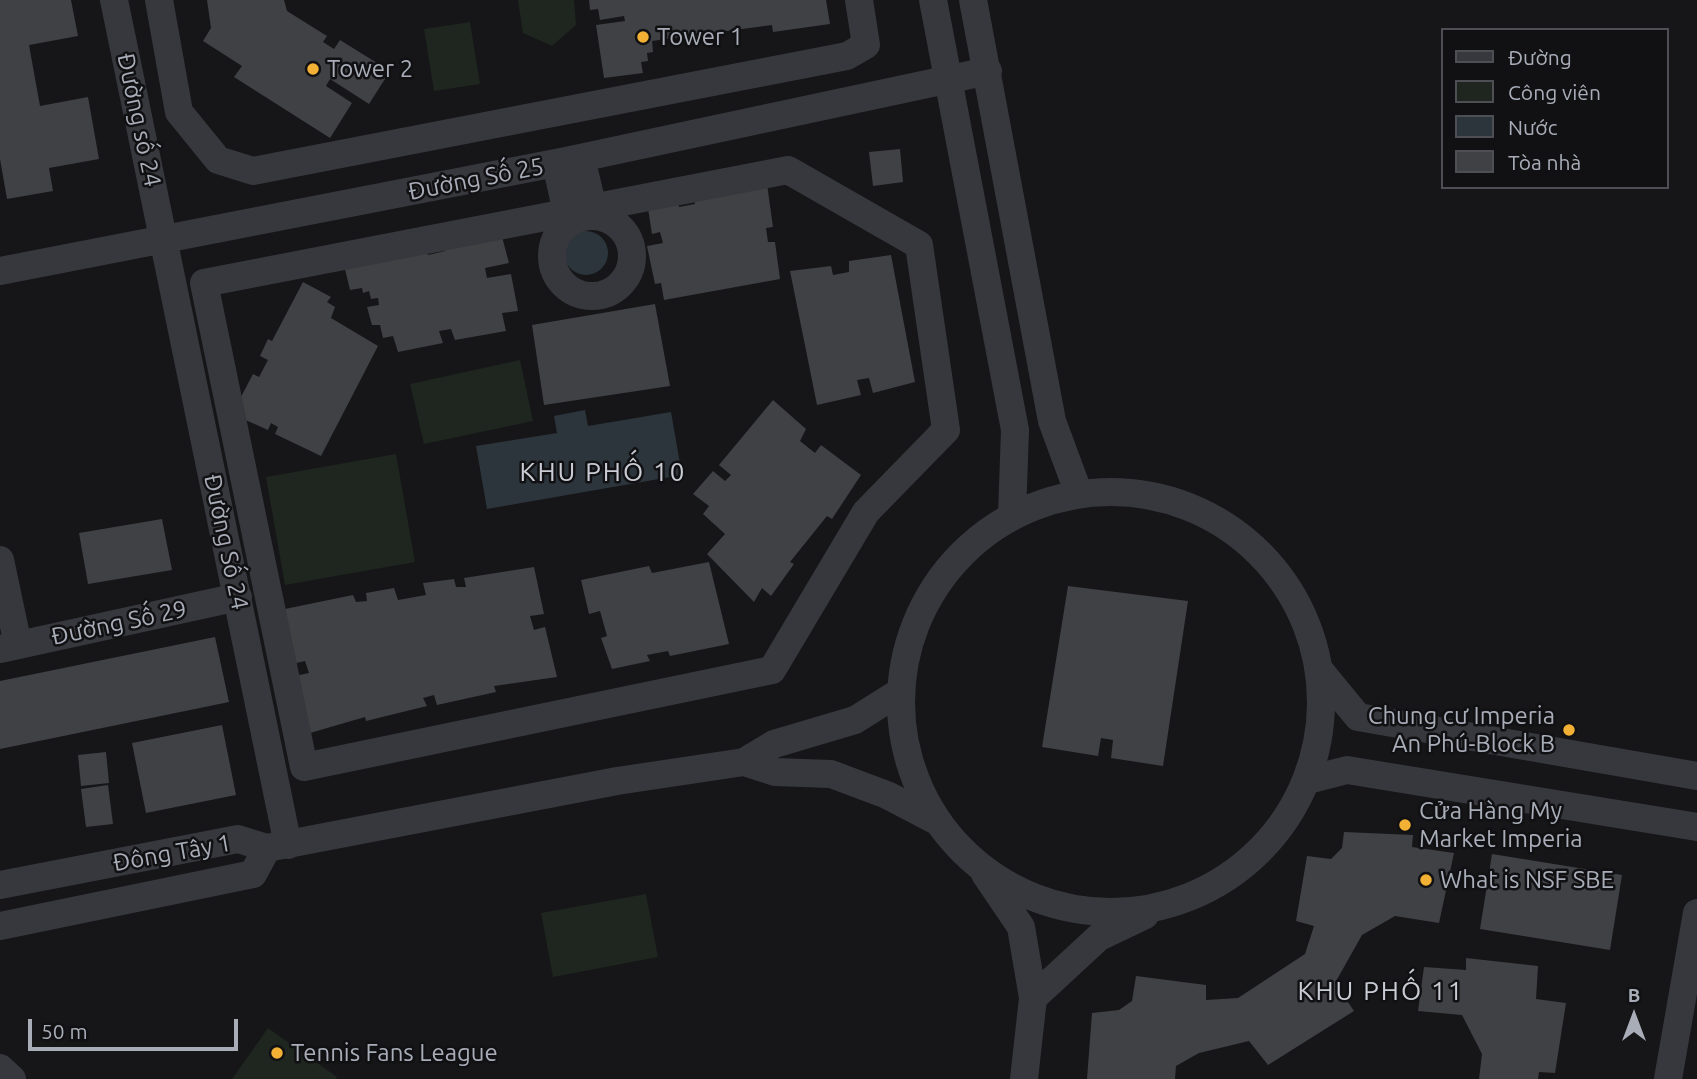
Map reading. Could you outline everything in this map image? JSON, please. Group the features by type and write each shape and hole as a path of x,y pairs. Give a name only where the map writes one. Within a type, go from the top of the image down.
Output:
{"street":[{"name":"Đường số 24","path":"114,0 163,241"},
{"path":"159,0 179,112 218,160 253,171 847,56 866,45 859,0"},
{"path":"933,0 950,77 1015,429 1012,515"},
{"path":"973,0 1052,421 1079,494"},
{"name":"Đường Số 25","path":"0,271 569,160 988,71"},
{"path":"569,160 581,212"},
{"path":"788,170 919,245 946,430 866,512 772,670 304,767 204,283 581,212 788,170"},
{"name":"Đường Số 24","path":"163,241 238,597 277,846"},
{"path":"935,820 907,760 898,694 907,642 928,595 960,554 1012,515 1079,494 1139,492 1204,513 1260,552 1300,607 1321,672 1322,727 1308,780 1275,836 1226,879 1099,937 1033,998"},
{"path":"0,560 9,647"},
{"name":"Đường Số 29","path":"9,647 238,597"},
{"path":"1321,672 1358,717 1697,776"},
{"path":"277,846 617,781 744,762 774,744 855,720 898,694"},
{"path":"744,762 775,772 831,774 887,795 935,820 982,869 1021,927 1033,998 1024,1079"},
{"path":"1308,780 1347,769 1697,827"},
{"name":"Đông Tây 1","path":"0,885 238,839 277,846"},
{"name":"Đông Tây 1","path":"0,926 253,874 277,846"},
{"path":"982,869 1038,900 1102,913 1167,905"},
{"path":"1668,1079 1697,913"},
{"path":"0,1068 12,1079"}],"green space":[{"path":"518,0 574,0 576,25 552,46 523,33"},
{"path":"470,22 480,84 434,91 424,29"},
{"path":"520,360 533,421 424,444 410,384"},
{"path":"396,454 415,562 285,585 266,477"},
{"path":"646,894 658,957 553,977 541,913"},
{"name":"Tennis Fans League","path":"268,1028 337,1077 336,1079 232,1079"}],"water":[{"path":"586,231 595,232 602,237 607,244 607,262 602,269 595,274 586,275 577,274 570,269 565,262 564,253 565,244 570,237 577,232"},
{"path":"585,410 588,426 671,412 682,475 487,509 476,446 557,433 554,416"}],"building":[{"path":"0,0 71,0 78,36 29,45 40,106 88,97 99,159 49,168 53,191 7,199 0,159"},
{"name":"Tower 2","path":"207,0 284,0 287,11 327,36 323,42 334,49 340,40 390,71 369,104 330,79 326,86 352,103 330,138 234,77 242,66 203,41 211,28"},
{"name":"Tower 1","path":"589,0 826,0 830,24 773,32 772,25 652,41 653,52 647,53 648,61 641,62 643,73 604,78 596,25 625,21 624,16 600,20 598,9 590,10"},
{"path":"900,149 903,182 873,186 869,152"},
{"path":"767,184 773,227 766,228 768,242 775,242 780,279 664,300 661,283 655,284 647,246 663,243 660,232 652,234 647,202 677,197 679,207 695,204 692,195"},
{"path":"501,233 509,263 485,268 487,278 511,274 518,311 502,313 506,331 455,340 451,329 439,331 443,343 398,352 393,336 383,338 380,325 372,325 367,307 379,305 378,298 371,299 369,291 363,293 362,288 350,290 345,269 425,247 428,255 445,251 443,244"},
{"path":"891,255 915,382 873,393 869,378 857,380 861,395 817,405 790,271 831,266 833,275 849,272 849,261"},
{"path":"303,282 331,297 327,302 335,307 331,318 378,346 321,456 275,434 278,427 271,423 268,430 232,414 253,374 259,377 268,360 260,356 268,339 272,341"},
{"path":"655,304 670,386 544,405 532,325"},
{"path":"773,400 806,429 800,441 815,453 821,445 861,475 832,519 827,516 790,562 794,564 771,596 762,588 754,602 707,554 725,534 703,514 709,506 693,494 713,471 725,481 731,475 719,465"},
{"path":"162,519 172,570 88,584 79,533"},
{"path":"709,562 729,644 670,656 668,651 647,655 650,661 612,669 601,638 607,636 600,611 589,614 581,580 649,566 652,573"},
{"path":"534,567 544,614 530,616 534,630 545,627 557,677 494,686 496,692 437,705 434,695 423,698 427,706 366,721 365,717 310,733 295,676 309,673 305,661 292,664 280,610 353,595 356,602 367,601 366,593 394,588 398,600 426,595 423,583 454,579 456,587 466,587 464,578"},
{"path":"1068,586 1188,601 1163,766 1111,758 1113,740 1101,738 1098,756 1042,747"},
{"path":"215,637 229,702 0,749 0,681"},
{"path":"222,725 236,795 146,813 132,743"},
{"path":"106,752 109,783 81,786 78,755"},
{"path":"108,785 113,824 86,827 81,789"},
{"path":"1344,832 1413,835 1412,847 1454,853 1439,923 1395,916 1362,935 1335,983 1354,1011 1268,1065 1249,1041 1199,1053 1176,1066 1175,1079 1087,1079 1092,1013 1119,1010 1132,1001 1136,976 1206,985 1206,1000 1238,998 1305,954 1314,926 1296,921 1307,856 1331,859 1342,848"},
{"path":"1492,854 1622,875 1610,950 1480,929"},
{"path":"1466,958 1538,966 1536,999 1566,1003 1555,1073 1539,1072 1538,1079 1479,1079 1482,1054 1462,1015 1418,1011 1424,967 1466,970"}],"place":[{"name":"Tower 1","path":"643,37"},
{"name":"Tower 2","path":"313,69"},
{"name":"Chung cư Imperia An Phú-Block B","path":"1569,730"},
{"name":"Cửa Hàng My Market Imperia","path":"1405,825"},
{"name":"What is NSF SBE","path":"1426,880"},
{"name":"Tennis Fans League","path":"277,1053"}],"district":[{"name":"KHU PHỐ 10","path":"603,472"},
{"name":"KHU PHỐ 11","path":"1381,991"}]}
